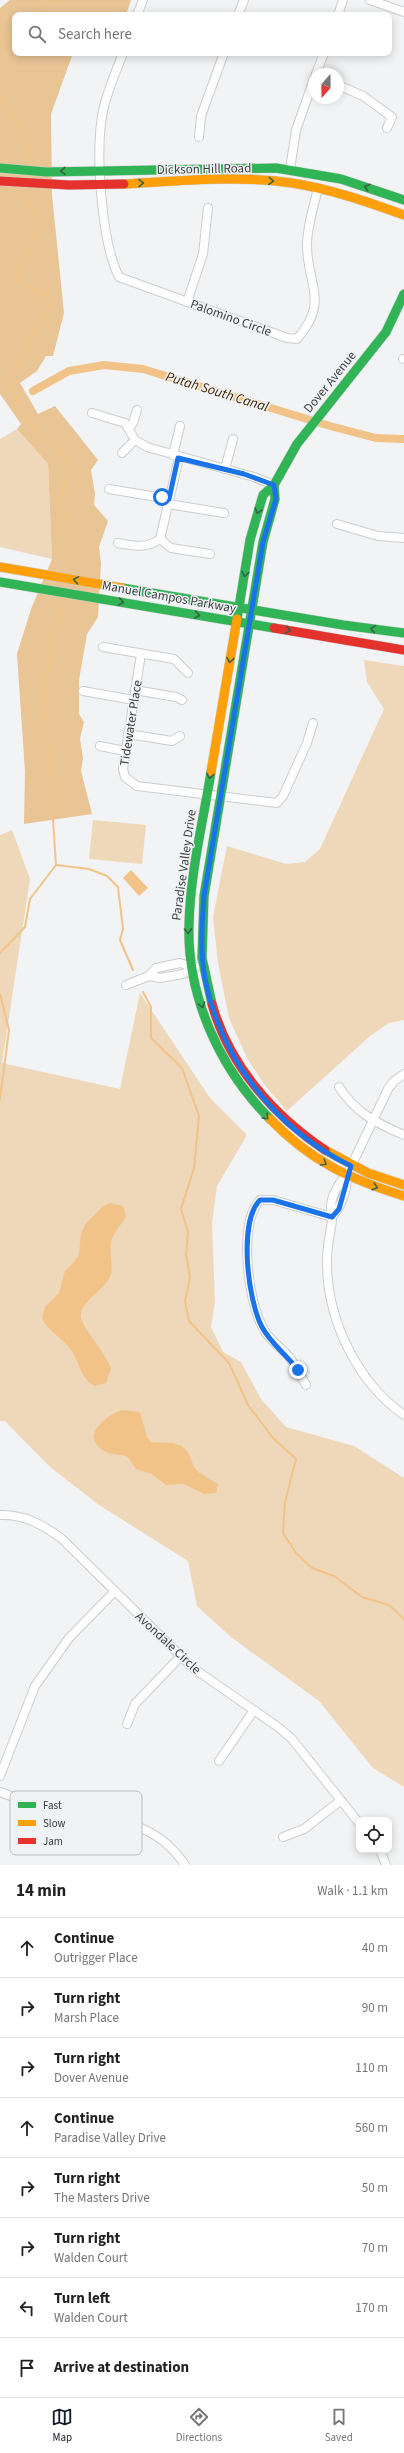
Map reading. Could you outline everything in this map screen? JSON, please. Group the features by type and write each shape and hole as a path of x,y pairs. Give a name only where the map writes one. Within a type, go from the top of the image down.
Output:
{"street":[{"path":"138,12 143,0"},
{"path":"239,12 244,0"},
{"path":"339,12 343,0"},
{"path":"370,0 404,12"},
{"name":"Palomino Circle","path":"122,56 104,109 101,125 101,170 106,236 119,277 287,338 297,339 309,321 316,297 307,246 318,188"},
{"path":"199,137 201,116 223,56"},
{"path":"318,68 323,56"},
{"path":"344,88 363,96 392,117 387,128"},
{"path":"290,169 296,130 308,96"},
{"name":"Dickson Hill Road","path":"0,168 32,171 252,166 290,169 341,179 404,200"},
{"name":"Dickson Hill Road","path":"0,181 50,185 252,180 318,188 356,198 404,215"},
{"path":"187,302 203,254 208,208"},
{"name":"Dover Avenue","path":"239,607 255,519 263,495 274,485 287,459 310,426 386,332 404,294"},
{"path":"129,428 133,423 137,410"},
{"path":"92,413 121,421 129,428 135,440 147,447 225,469 274,485"},
{"path":"118,543 142,547 152,544 160,539 176,456 180,426"},
{"path":"225,469 233,439"},
{"path":"122,453 135,440"},
{"name":"Dover Avenue","path":"252,610 263,542 276,499 274,485"},
{"path":"109,489 224,513"},
{"path":"337,524 378,536 404,538"},
{"path":"160,539 171,548 210,554"},
{"name":"Manuel Campos Parkway","path":"0,567 404,634"},
{"name":"Manuel Campos Parkway","path":"0,582 404,650"},
{"name":"Paradise Valley Drive","path":"239,607 207,795 188,920 189,947 200,999 218,1048 250,1098 274,1124 303,1149 347,1175 404,1196"},
{"name":"Paradise Valley Drive","path":"252,610 204,896 203,965 209,997 217,1019 236,1060 253,1086 290,1126 325,1152 351,1166 404,1185"},
{"path":"103,648 174,660 188,673"},
{"name":"Tidewater Place","path":"141,654 123,769 125,777 130,783 146,789 220,796 268,804 277,803 283,796 308,743 313,723"},
{"path":"135,690 176,697 182,700"},
{"path":"83,691 134,700"},
{"path":"128,734 172,741 180,736"},
{"path":"100,746 125,751"},
{"path":"126,985 150,976 156,968 180,963 193,968 203,965"},
{"path":"404,1074 394,1081 388,1089 347,1175 339,1182 330,1206 332,1217 327,1259 328,1282 334,1311 342,1334 354,1359 367,1379 404,1415"},
{"path":"339,1087 350,1104 374,1120 404,1134"},
{"path":"306,1385 289,1358 268,1336 257,1314 249,1270 250,1214 260,1200 273,1200 332,1217"},
{"name":"Avondale Circle","path":"0,1515 27,1519 45,1526 61,1538 180,1657 292,1739 356,1820"},
{"path":"0,1776 35,1686 69,1638 115,1592"},
{"path":"127,1724 135,1704 180,1657"},
{"path":"219,1761 254,1710"},
{"path":"0,1792 10,1796"},
{"path":"283,1837 304,1829 340,1801"},
{"path":"142,1828 170,1846 185,1865"},
{"path":"381,1853 386,1865"}],"shaded area":[{"path":"10,0 131,0 127,12 12,12 12,56 72,56 51,114 52,195 64,313 53,356 46,356 37,371 20,383 38,414 55,406 98,460 91,470 95,494 94,505 108,521 99,547 101,563 98,617 87,634 79,680 79,714 84,722 80,739 83,758 81,771 92,814 24,824 25,772 17,654 31,609 52,559 48,464 17,429 21,424 0,394 0,8"},
{"path":"17,429 48,464 52,559 0,547 0,439"},
{"path":"364,660 404,666 404,1020 389,1023 370,1036 287,1111 264,1084 247,1058 229,1018 218,963 213,917 227,846 286,864 305,862 320,849 384,709 367,682"},
{"path":"93,820 146,825 142,864 89,859"},
{"path":"12,830 30,879 2,1063 120,1089 140,993 210,1098 247,1135 217,1186 212,1223 215,1302 211,1327 223,1352 241,1362 261,1399 286,1427 354,1446 404,1478 404,1787 373,1768 319,1701 231,1637 197,1606 188,1561 99,1505 49,1466 5,1421 0,1421 0,835"},
{"path":"131,870 148,888 139,896 123,878"},
{"path":"110,1203 123,1206 126,1217 112,1240 111,1275 106,1284 83,1307 81,1313 83,1323 111,1368 106,1383 95,1386 84,1376 70,1348 48,1327 42,1318 45,1307 59,1293 65,1271 74,1262 79,1254 81,1234 85,1225 102,1207"},
{"path":"122,1410 140,1412 147,1437 151,1442 172,1443 182,1446 188,1452 194,1467 198,1472 218,1484 216,1493 204,1494 184,1484 166,1485 152,1474 136,1469 128,1457 104,1451 97,1445 94,1439 98,1427 109,1417"}],"waterway":[{"path":"37,12 55,0"},
{"path":"0,42 12,32"},
{"path":"0,96 29,145 27,164"},
{"path":"26,192 29,205 34,208 39,216 36,235 16,275 18,283 46,294 49,307 17,365 10,386 30,422 43,438 50,444 59,448 64,458 67,471 59,504 70,520 68,567"},
{"name":"Putah South Canal","path":"33,391 69,371 104,365 143,369 330,426 376,438 404,439"},
{"path":"0,953 25,927 30,899 56,865 44,683 50,663 50,634 59,624 63,604"},
{"path":"56,865 89,869 107,876 118,887 123,929 120,940 133,970"},
{"path":"143,992 151,1007 151,1038 182,1068 199,1116 194,1168 181,1209 188,1232 186,1255 190,1277 185,1301 189,1321 229,1363 248,1405 273,1438 296,1459 285,1502 283,1533 296,1553 312,1568 334,1576 362,1597 389,1605 404,1619"},
{"path":"0,994 9,1030 0,1099"}],"traffic: fast":[{"path":"0,168 46,172 276,168 341,179 404,200"},
{"path":"237,619 250,540 263,495 274,485 297,444 386,332 404,294"},
{"path":"212,1004 202,958 204,896 263,542 275,499 274,485"},
{"path":"0,582 274,628"},
{"path":"122,588 343,625 404,633"},
{"path":"211,772 194,867 190,906 190,952 194,979 210,1030 222,1055 236,1078 270,1119"}],"traffic: slow":[{"path":"124,184 208,179 250,179 292,183 335,192 404,215"},
{"path":"0,567 122,588"},
{"path":"211,772 237,619"},
{"path":"270,1119 300,1146 332,1167 366,1183 404,1196"},
{"path":"325,1150 368,1173 404,1185"}],"traffic: jam":[{"path":"0,181 69,185 124,184"},
{"path":"274,628 404,650"},
{"path":"212,1004 230,1048 255,1087 288,1121 325,1150"}],"route":[{"path":"162,497 169,499 178,458 244,474 274,485 276,499 263,542 213,835 204,896 202,944 203,965 209,997 228,1044 245,1074 272,1109 290,1126 325,1152 351,1166 347,1175 347,1187 339,1209 332,1217 273,1200 260,1200 254,1206 250,1214 248,1250 253,1301 262,1326 268,1336 298,1370"}]}
